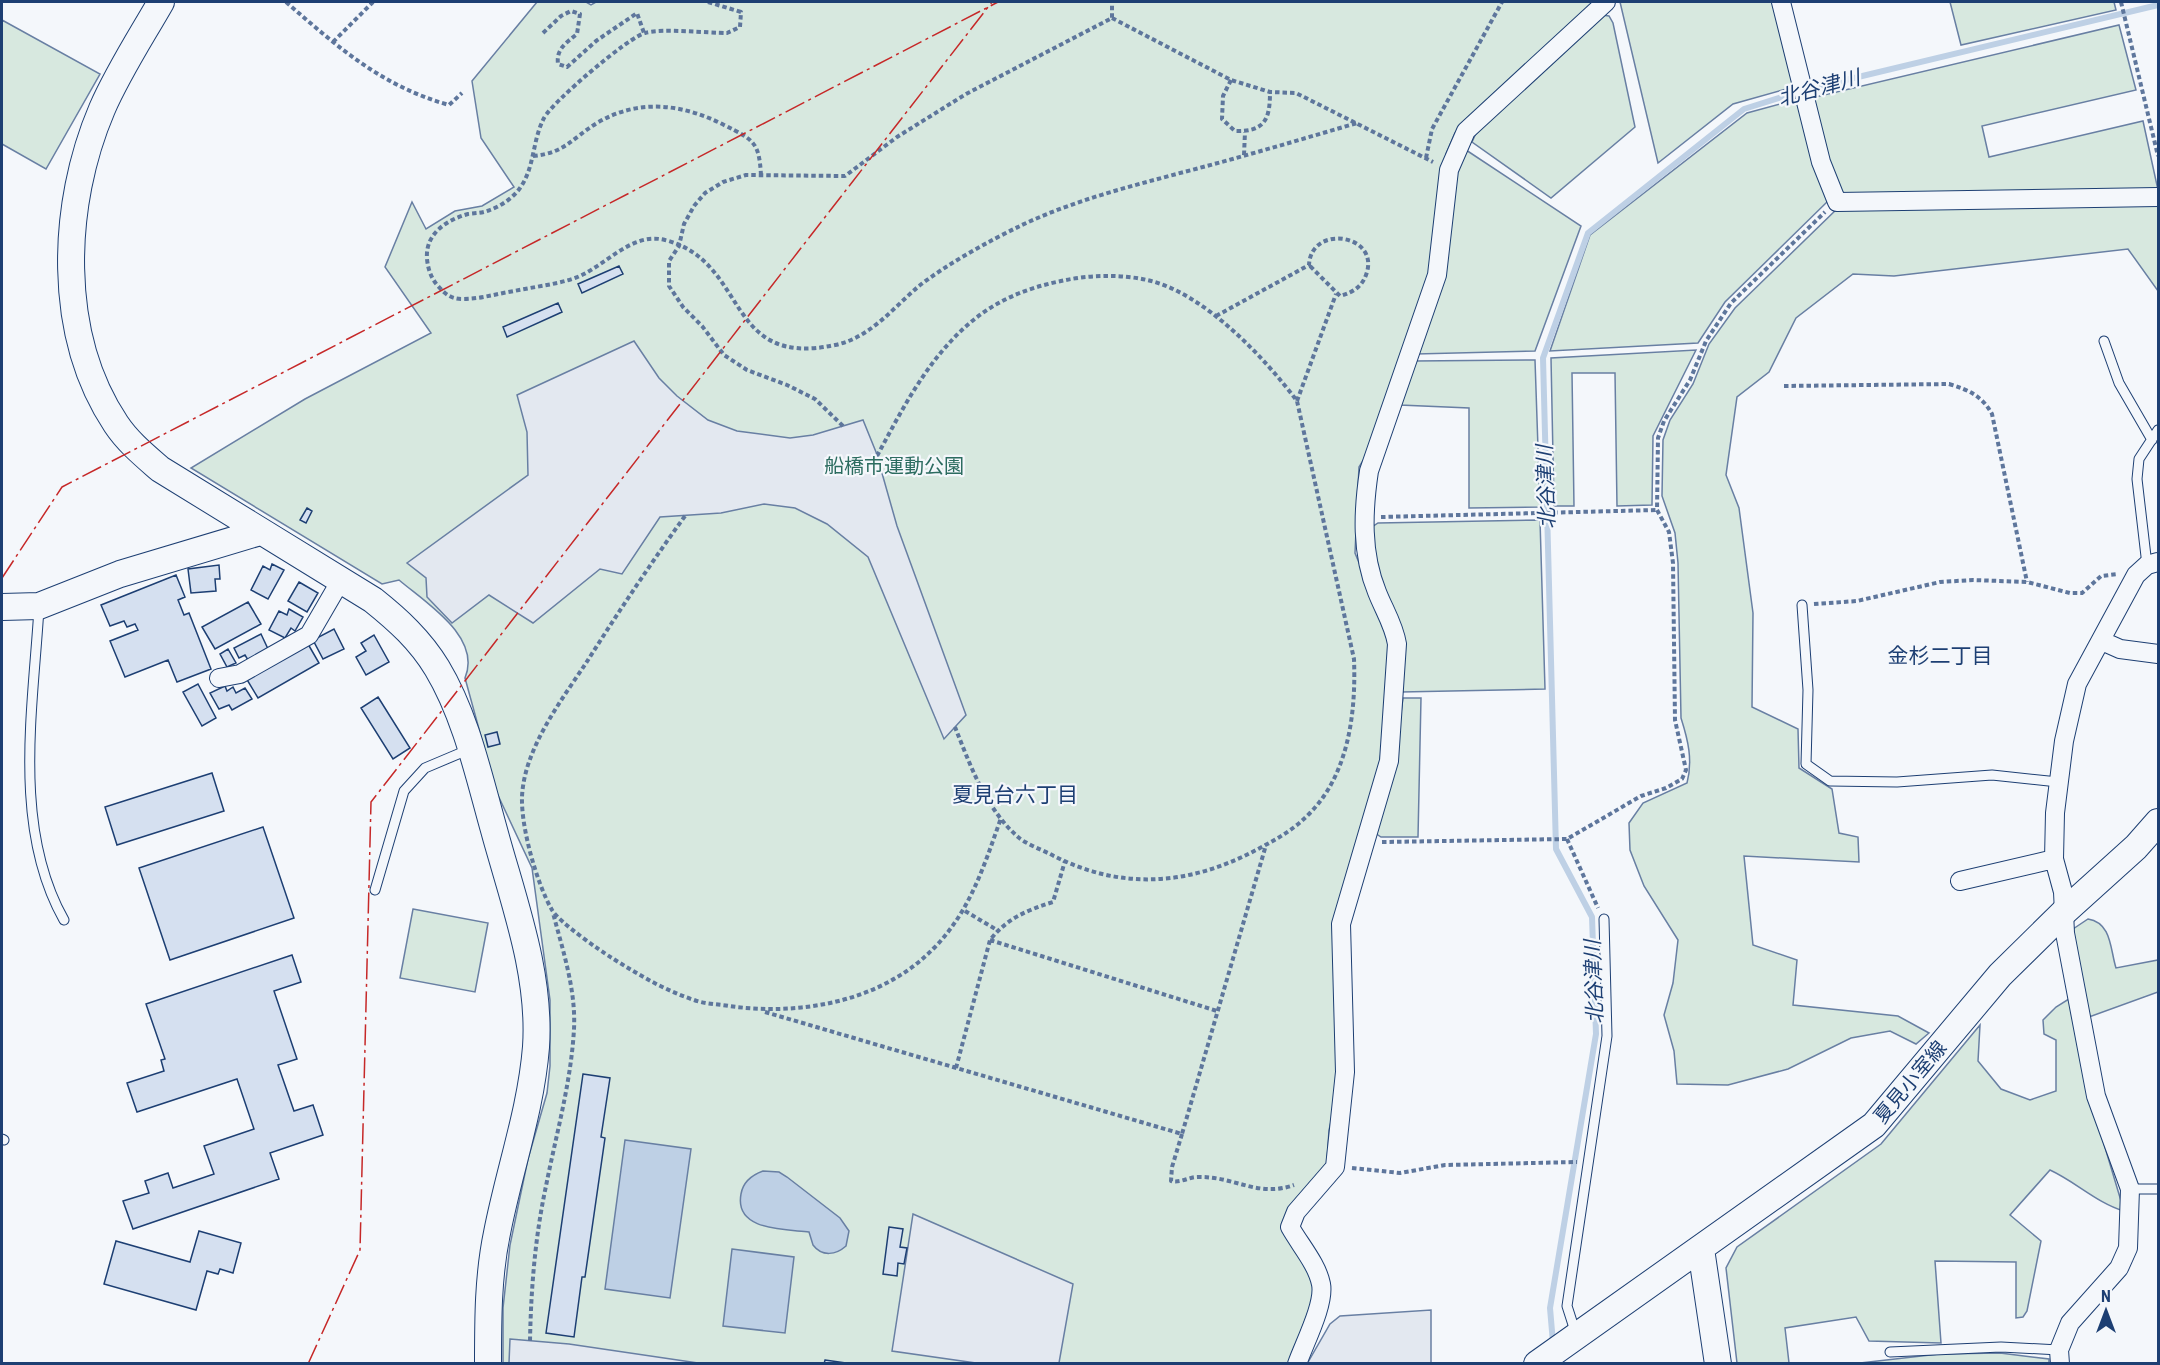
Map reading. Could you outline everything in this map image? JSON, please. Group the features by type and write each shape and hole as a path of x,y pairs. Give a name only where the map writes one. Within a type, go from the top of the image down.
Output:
{"street":[{"path":"161,2 102,108 79,177 72,247 72,286 78,324 100,396 116,425 136,449 160,469 373,600 416,637 438,670 458,711 522,931 532,974 536,1012 536,1047 529,1090 489,1277 488,1364"},
{"path":"1297,1364 1318,1306 1321,1286 1316,1270 1290,1227 1296,1212 1335,1167 1345,1072 1341,924 1389,761 1397,644 1395,630 1377,592 1366,558 1365,518 1369,471 1437,275 1449,170 1466,131 1606,2"},
{"path":"1781,2 1821,162 1837,202 2158,197"},
{"path":"2,607 39,606 120,574 260,532"},
{"path":"2060,1357 2070,1323 2119,1268 2124,1258 2128,1248 2130,1189 2097,1096 2065,933 2062,892 2054,859 2058,782 2069,711 2077,684 2147,567"},
{"path":"219,678 240,674 309,636 341,580"},
{"path":"2102,641 2120,648 2158,654"},
{"name":"夏見小室線","path":"1555,1351 1874,1125 2000,975 2064,912 2154,835"},
{"path":"1960,881 2054,859"},
{"path":"1701,1249 1718,1364"}],"lane":[{"path":"2104,341 2119,383 2152,440"},
{"path":"2147,567 2137,478 2139,459 2158,430"},
{"path":"1802,604 1808,690 1806,764 1830,781 1897,782 1992,775 2058,782"},
{"path":"39,606 30,764 32,804 40,862 48,893 64,920"},
{"path":"375,890 404,791 425,768 470,749"},
{"path":"1555,1351 1567,1306 1607,1036 1604,919"},
{"path":"2130,1189 2158,1189"},
{"path":"1890,1352 2001,1347 2060,1357"}],"path":[{"path":"286,2 333,42 378,75 407,92 449,105 462,93"},
{"path":"333,42 373,2"},
{"path":"708,2 741,12 740,27 728,33 644,33 569,89 553,105 543,119 526,177 518,191 488,212 454,220 433,234 427,243 428,270 447,296 456,300 477,299 576,278 644,239 665,240 700,255 714,268 749,326 763,337 791,347 834,346 856,340 921,285 1019,226 1076,202 1129,184 1357,123"},
{"path":"1112,2 1112,18"},
{"path":"1426,158 1432,129 1502,2"},
{"path":"2121,2 2158,156"},
{"path":"543,33 561,16 571,11 580,14 578,34 561,48 557,55 558,64 567,67 596,41 637,13 644,33"},
{"path":"1112,18 1231,80 1270,92 1296,93 1449,170"},
{"path":"843,426 815,399 787,385 747,370 723,355 702,326 683,307 669,286 669,261 679,246 684,224 693,206 705,193 723,182 746,176 844,176 897,137 966,94 1112,18"},
{"path":"1231,80 1223,96 1222,119 1235,131 1251,132 1262,124 1270,113 1270,92"},
{"path":"533,156 554,154 598,123 621,113 650,105 676,107 701,113 755,142 760,153 761,176"},
{"path":"1244,155 1245,132"},
{"path":"1367,842 1567,839 1641,796 1666,788 1682,779 1686,770 1675,720 1673,563 1669,532 1657,510 1658,438 1664,421 1690,380 1706,341 1731,303 1837,202"},
{"path":"1328,238 1354,241 1363,249 1368,260 1365,280 1349,293 1336,294 1309,265 1309,255 1317,245 1328,238"},
{"path":"1216,316 1309,265"},
{"path":"878,456 908,398 946,347 971,322 1016,293 1072,279 1102,276 1149,280 1175,292 1216,316 1274,369 1297,401 1354,659 1355,690 1351,724 1342,759 1327,790 1311,813 1283,836 1232,863 1156,881 1091,873 1019,838 1001,818 969,764 955,727"},
{"path":"1297,401 1336,294"},
{"path":"1784,386 1949,384 1969,389 1985,401 1992,414 2027,582"},
{"path":"1365,518 1657,510"},
{"path":"530,1341 532,1281 538,1226 569,1074 574,1028 571,982 553,912 535,865 524,820 522,796 530,762 550,718 636,583 685,516"},
{"path":"1802,604 1857,601 1940,582 2000,579 2027,582 2070,593 2082,592 2101,576 2147,567"},
{"path":"761,1011 803,1009 858,996 902,973 932,951 965,911 1001,818"},
{"path":"1567,839 1604,919"},
{"path":"1266,845 1172,1167 1171,1182 1180,1183 1196,1177 1222,1179 1269,1191 1303,1181"},
{"path":"956,1068 990,940 997,930 1020,913 1053,902 1065,861"},
{"path":"965,911 997,930"},
{"path":"553,912 601,951 658,986 696,1001 761,1011 1182,1134"},
{"path":"990,940 1217,1011"},
{"path":"1335,1167 1400,1173 1445,1165 1568,1162"}],"green space":[{"name":"船橋市運動公園","path":"537,2 586,2 591,5 596,2 1597,2 1455,133 1446,154 1431,274 1371,448 1359,467 1355,553 1390,637 1392,676 1379,767 1342,896 1337,1097 1329,1130 1327,1162 1316,1182 1288,1217 1317,1288 1289,1363 503,1363 503,1308 510,1245 528,1159 547,1093 550,1066 550,1000 532,868 496,791 465,678 468,663 466,649 459,635 448,622 399,580 382,584 191,468 305,399 431,333 385,267 412,202 426,229 455,211 482,206 514,187 481,138 472,81"},
{"path":"1620,2 1776,2 1797,86 1733,104 1658,163"},
{"path":"1950,2 2114,2 2116,10 1961,45"},
{"path":"1602,15 1609,16 1613,23 1635,127 1551,198 1472,142 1477,131"},
{"path":"2,20 100,74 46,169 2,144"},
{"path":"2119,25 2136,90 1982,126 1989,157 2143,121 2158,190 1844,196 1838,192 1811,98"},
{"path":"1798,99 1827,194 1827,202 1725,302 1698,343 1550,351 1590,235 1747,113"},
{"path":"1466,150 1581,226 1535,351 1416,354 1459,159"},
{"path":"1840,206 2158,206 2158,291 2128,249 1894,276 1853,274 1796,318 1769,372 1737,397 1726,475 1739,508 1753,613 1752,707 1798,729 1799,768 1832,789 1839,833 1858,837 1859,862 1744,856 1753,945 1797,960 1793,1005 1898,1016 1929,1033 1916,1044 1890,1031 1851,1038 1788,1069 1728,1085 1677,1084 1674,1051 1664,1015 1673,983 1678,940 1644,886 1630,850 1629,823 1643,803 1687,783 1690,766 1688,742 1681,718 1678,563 1675,533 1662,496 1663,440 1670,420 1693,384 1709,344 1735,308"},
{"path":"1696,350 1653,436 1652,505 1617,506 1615,373 1572,373 1574,506 1554,506 1551,358"},
{"path":"1535,360 1540,507 1469,508 1469,408 1400,405 1414,361"},
{"path":"1540,520 1545,689 1401,692 1371,555 1372,527 1378,523"},
{"path":"1403,698 1421,698 1418,837 1381,837 1375,833 1394,765"},
{"path":"413,909 488,923 475,992 400,978"},
{"path":"2088,919 2096,921 2106,931 2116,968 2158,960 2158,992 2089,1017 2073,929"},
{"path":"2072,997 2090,1097 2124,1211 2105,1203 2050,1170 2010,1215 2041,1241 2027,1311 2023,1317 2016,1318 2016,1262 1935,1261 1941,1343 1869,1341 1856,1317 1785,1328 1789,1363 1737,1363 1726,1268 1737,1247 1881,1144 1980,1025 1978,1061 2001,1089 2030,1100 2056,1091 2056,1040 2044,1034 2043,1020 2056,1007"},
{"path":"2000,1353 2049,1359 2049,1363 1860,1363 1939,1354"}],"shaded area":[{"path":"634,341 659,378 677,396 708,420 737,431 790,438 813,435 863,420 876,452 897,526 966,715 944,739 868,557 827,524 795,508 764,504 721,513 660,517 622,574 600,569 533,623 489,595 452,623 427,597 426,578 407,563 528,475 527,432 517,395"},
{"path":"913,1214 1073,1284 1059,1363 976,1363 892,1351"},
{"path":"1431,1310 1431,1363 1307,1364 1330,1324 1340,1316"},
{"path":"510,1339 569,1344 698,1363 509,1363"}],"water":[{"path":"625,1140 691,1149 670,1298 605,1289"},
{"path":"763,1171 779,1172 840,1218 849,1231 846,1246 834,1253 825,1253 813,1245 809,1232 763,1226 745,1215 741,1206 742,1190 749,1180"},
{"path":"732,1249 794,1257 785,1333 723,1326"}],"building":[{"path":"619,266 623,274 582,293 578,284"},
{"path":"558,303 562,312 507,337 503,327"},
{"path":"307,508 312,511 306,523 300,520"},
{"path":"272,564 284,570 268,599 251,590 263,566 270,570"},
{"path":"219,565 220,579 215,579 216,591 191,593 188,569"},
{"path":"176,575 185,597 178,600 184,615 189,613 211,669 177,682 168,660 125,677 110,641 138,630 135,624 127,627 124,621 110,626 101,605"},
{"path":"299,582 318,593 307,612 288,601"},
{"path":"248,602 261,624 215,649 202,627"},
{"path":"289,609 303,617 295,631 291,628 285,638 269,630 279,611 287,615"},
{"path":"334,629 344,649 323,659 313,640"},
{"path":"261,634 268,649 248,660 245,655 239,658 234,648"},
{"path":"374,635 389,662 366,675 356,657 366,651 361,643"},
{"path":"308,644 319,663 258,698 246,678"},
{"path":"228,649 236,663 227,667 220,654"},
{"path":"198,684 216,718 202,726 183,692"},
{"path":"225,686 227,691 233,687 236,693 245,688 252,699 232,710 229,705 219,709 210,693"},
{"path":"378,697 410,748 393,759 361,708"},
{"path":"497,732 500,744 488,747 485,735"},
{"path":"212,773 224,811 117,845 105,807"},
{"path":"263,827 294,918 170,960 139,868"},
{"path":"292,955 301,982 274,991 297,1059 278,1065 294,1111 313,1105 323,1135 270,1153 279,1179 133,1229 123,1201 149,1193 145,1181 168,1173 173,1188 214,1174 204,1146 254,1129 237,1079 137,1112 127,1083 164,1071 161,1060 165,1059 146,1004"},
{"path":"583,1074 610,1078 601,1137 605,1138 574,1337 546,1333"},
{"path":"889,1227 903,1229 900,1247 907,1248 904,1264 898,1263 897,1276 883,1274"},
{"path":"199,1231 241,1243 233,1273 220,1269 218,1274 207,1271 196,1310 104,1284 116,1241 190,1262"},
{"path":"825,1360 853,1364 824,1364"}],"waterway":[{"name":"北谷津川","path":"1553,1343 1550,1308 1596,1034 1592,917 1556,849 1543,358 1588,233 1744,109 1804,90 2158,5"}],"power":[{"path":"308,1364 360,1250 371,802 992,2"},
{"path":"2,578 62,487 998,2"}],"district":[{"name":"金杉二丁目","path":"1940,656"},
{"name":"夏見台六丁目","path":"1015,795"}]}
